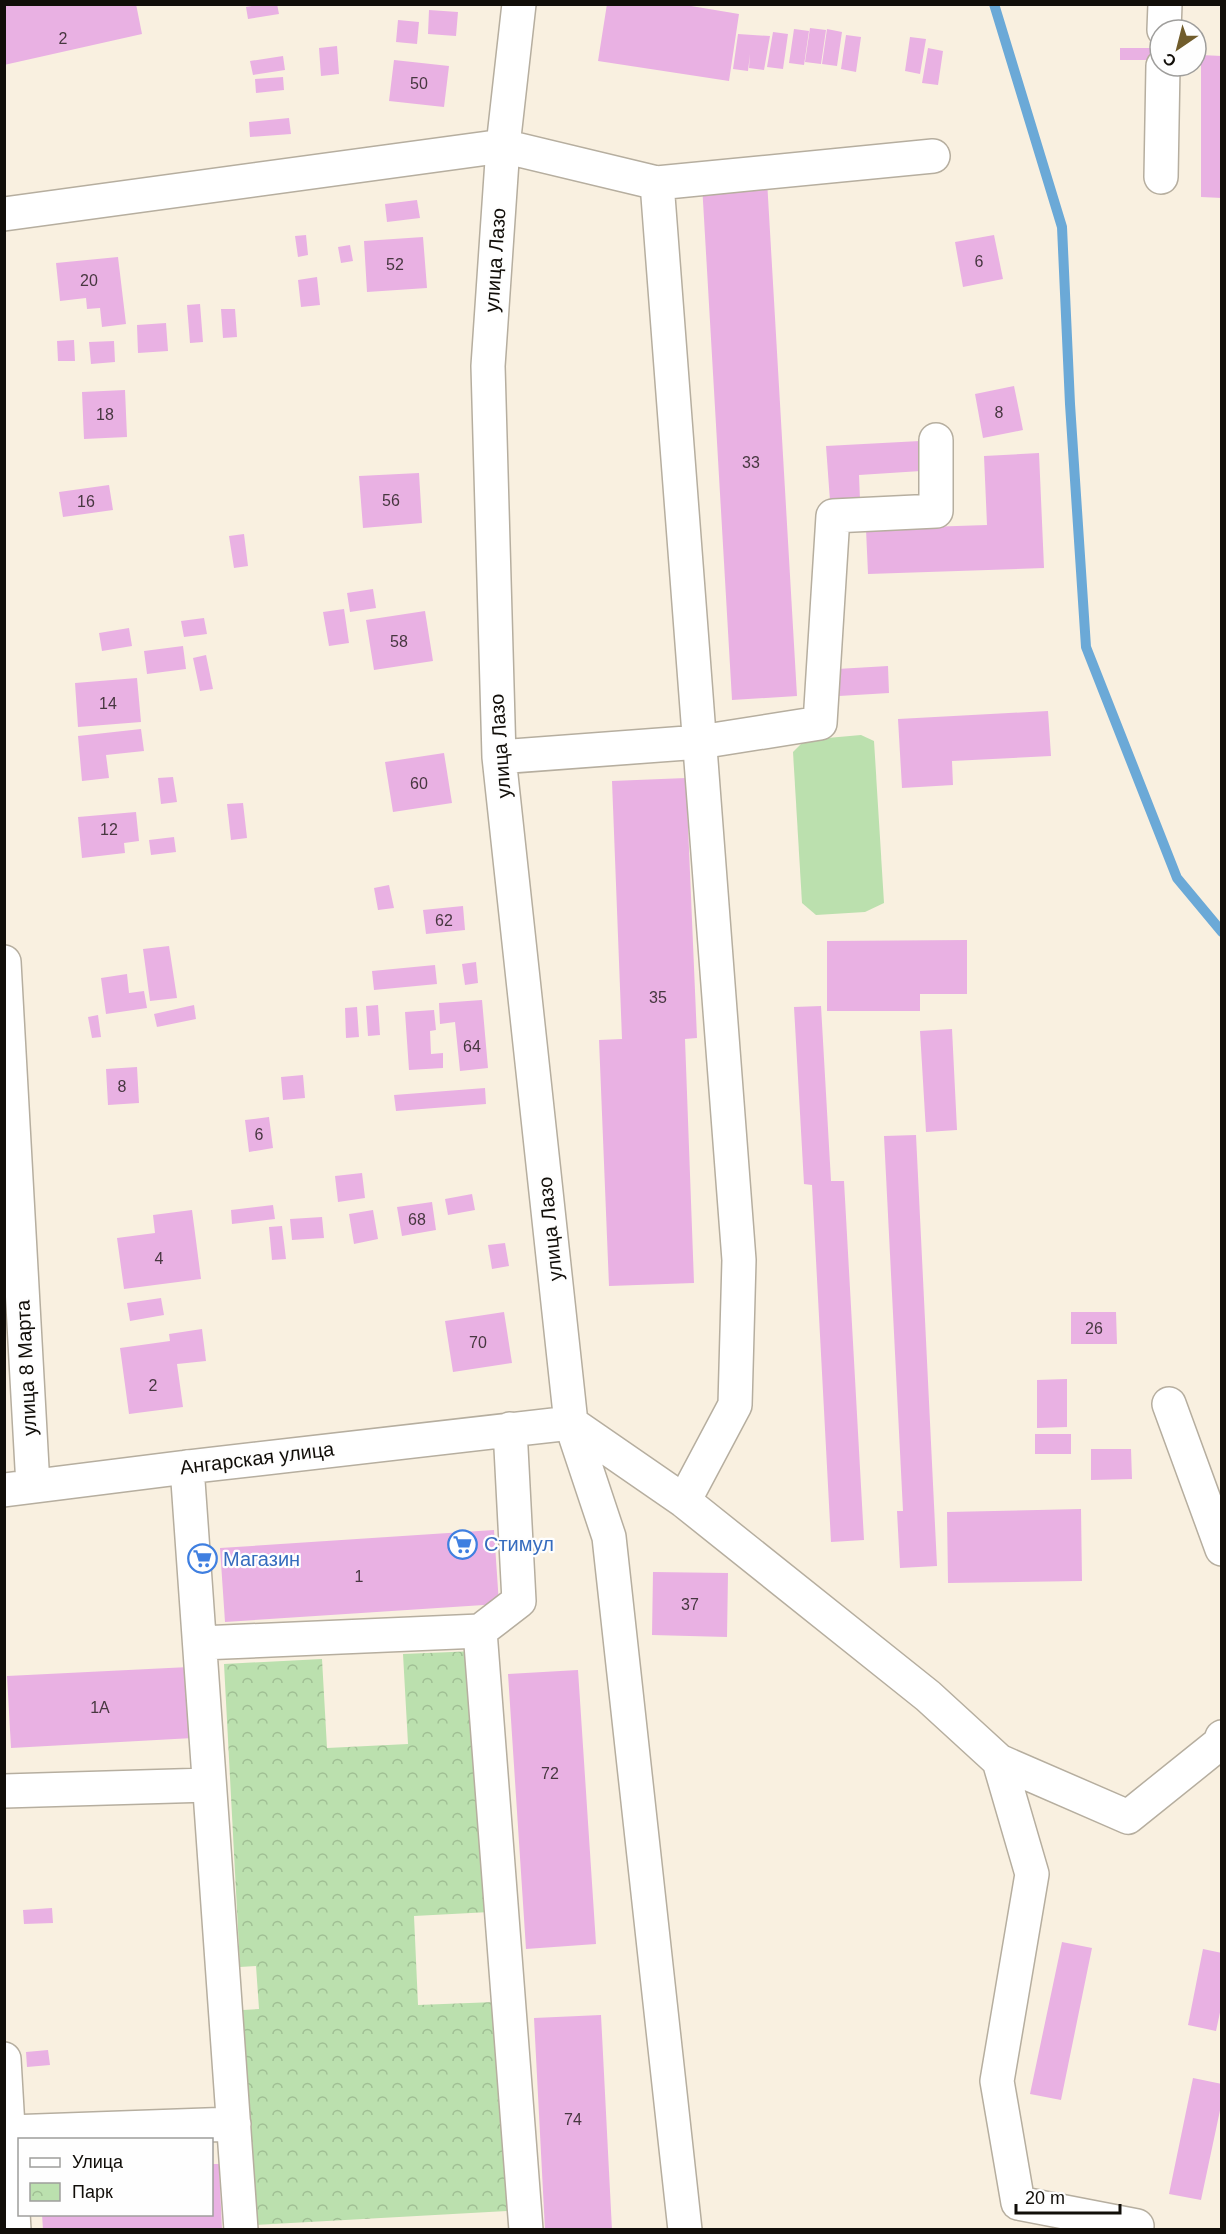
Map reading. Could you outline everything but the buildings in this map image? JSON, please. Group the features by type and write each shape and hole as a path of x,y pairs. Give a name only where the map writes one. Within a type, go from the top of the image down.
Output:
{"street":[{"name":"улица Лазо","path":"519,4 504,146 488,366 499,757 571,1423 609,1537 685,2229"},
{"path":"1161,177 1163,78"},
{"path":"4,214 504,146 657,183 933,156"},
{"path":"657,183 739,1260 735,1405 684,1501"},
{"path":"499,757 700,742 820,723 833,516 936,511 936,440"},
{"name":"улица 8 Марта","path":"4,962 19,1488"},
{"path":"1168,1404 1221,1549"},
{"path":"201,1643 480,1631 519,1601 510,1429 571,1423 684,1501 928,1696 999,1761 1128,1817 1220,1743 1221,1737"},
{"name":"Ангарская улица","path":"19,1488 510,1429"},
{"path":"187,1467 241,2229"},
{"path":"480,1631 526,2229"},
{"path":"999,1761 1032,1874 997,2081 1018,2204 1049,2229"},
{"path":"4,1791 209,1785"},
{"path":"4,2059 14,2229"},
{"path":"48,2138 234,2124"},
{"path":"1018,2204 1137,2226"}],"green space":[{"path":"861,735 874,741 884,903 865,912 816,915 802,903 793,752 805,740"},
{"path":"476,1651 490,1912 414,1916 418,2005 495,2002 507,2211 255,2225 243,2010 259,2009 256,1966 240,1967 224,1664 322,1659 327,1748 408,1744 403,1654"}],"waterway":[{"path":"994,4 1062,227 1070,404 1086,647 1177,878 1222,932"}],"place":[{"name":"Стимул","path":"463,1544"},
{"name":"Магазин","path":"202,1559"}]}
